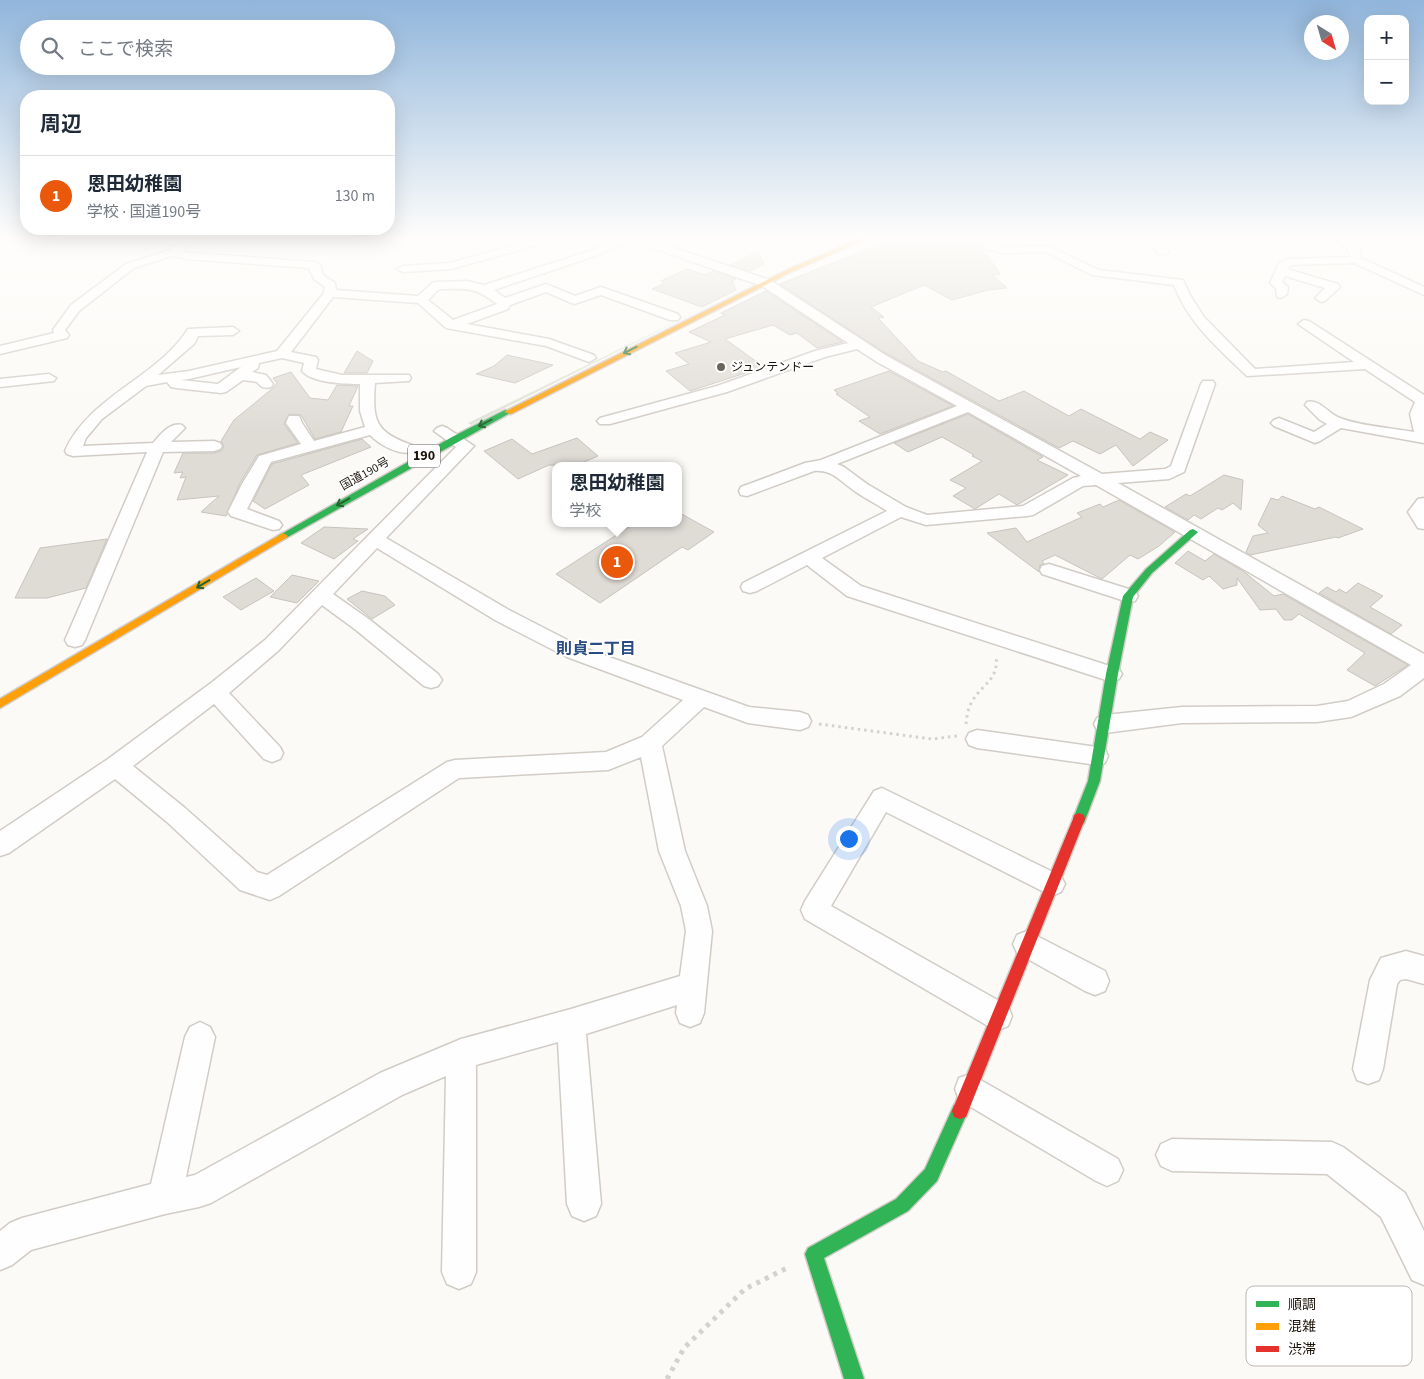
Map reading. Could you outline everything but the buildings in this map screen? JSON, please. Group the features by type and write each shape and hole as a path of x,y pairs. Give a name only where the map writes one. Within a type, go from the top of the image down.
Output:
{"main road":[{"name":"国道190号","path":"614,345 707,303"},
{"name":"国道190号","path":"0,704 328,510 446,433 714,303"},
{"path":"572,366 593,356"},
{"name":"国道190号","path":"391,458 412,447"},
{"path":"854,1379 814,1254 902,1205 931,1175 970,1089 1094,781 1096,756 1105,724 1112,674 1128,596 1149,571 1193,532"},
{"path":"71,642 92,630"}],"street":[{"path":"0,350 62,335 59,330 75,308 81,303"},
{"path":"282,354 322,303"},
{"path":"425,303 452,325 549,343 593,356"},
{"path":"452,325 504,306 504,303"},
{"path":"636,303 674,317"},
{"path":"795,303 858,344 927,384 1102,480 1424,663"},
{"path":"1188,303 1216,340 1252,373 1368,365"},
{"path":"1304,324 1424,401 1420,404 1417,416 1424,438 1338,423 1324,417 1312,405"},
{"path":"214,446 73,451 79,436 97,416 142,382 190,340 193,332 233,331"},
{"path":"605,421 722,389 820,354 858,344"},
{"path":"142,382 170,378 282,354 311,360 309,371 317,376 404,378"},
{"path":"170,378 176,384 221,389 253,365 252,361"},
{"path":"240,375 261,378 266,384"},
{"path":"0,383 49,378"},
{"path":"368,378 367,408 373,430 383,439 412,447"},
{"path":"747,491 812,466 825,465 838,470 861,488 900,511 926,520 1028,511 1079,481 1170,474 1178,469 1208,384"},
{"path":"825,465 833,460 895,437 969,406"},
{"path":"294,419 294,423 310,446"},
{"path":"1279,423 1315,438 1338,423"},
{"path":"71,642 157,447 177,428"},
{"path":"273,525 237,512 265,459 373,430"},
{"path":"0,845 116,766 215,692 272,645 466,446 446,433"},
{"path":"1424,503 1417,512 1424,524"},
{"path":"750,587 900,511"},
{"path":"374,539 502,615 574,652 748,715 800,721"},
{"path":"808,557 854,591 1112,674"},
{"path":"1049,570 1128,596"},
{"path":"320,594 363,625 431,680"},
{"path":"1105,724 1182,715 1317,714 1351,709 1392,690 1418,669 1424,667"},
{"path":"215,692 272,753"},
{"path":"116,766 176,814 249,882 270,888 455,770 608,761 650,743 700,698"},
{"path":"968,733 1096,756"},
{"path":"0,1253 22,1235 164,1197 199,1191 391,1084 462,1054 571,1024 692,999 699,931 694,906 672,851 650,743"},
{"path":"998,1016 814,910 882,798 1052,884"},
{"path":"1027,944 1095,981"},
{"path":"1368,1069 1384,980 1391,968 1406,965 1424,970"},
{"path":"571,1024 584,1204"},
{"path":"164,1197 200,1037"},
{"path":"459,1272 462,1054"},
{"path":"970,1089 1107,1170"},
{"path":"1172,1155 1332,1158 1393,1204 1424,1268"}],"path":[{"path":"800,721 932,739 968,733 967,713 972,700 989,683 995,673 997,658 990,636"},
{"path":"667,1379 684,1348 745,1289 814,1254"}],"shaded area":[{"path":"710,305 471,425 468,423"}],"traffic: fast":[{"path":"283,536 455,439 508,412"},
{"path":"1079,819 1094,781 1112,674 1128,596 1149,571 1193,532"},
{"path":"854,1379 814,1254 902,1205 931,1175 960,1111"}],"traffic: slow":[{"path":"508,412 725,303"},
{"path":"0,704 283,536"}],"traffic: jam":[{"path":"960,1111 1079,819"}],"place":[{"name":"ジュンテンドー","path":"721,367"},
{"name":"恩田幼稚園","path":"617,562"}],"district":[{"name":"則貞二丁目","path":"596,649"}]}
